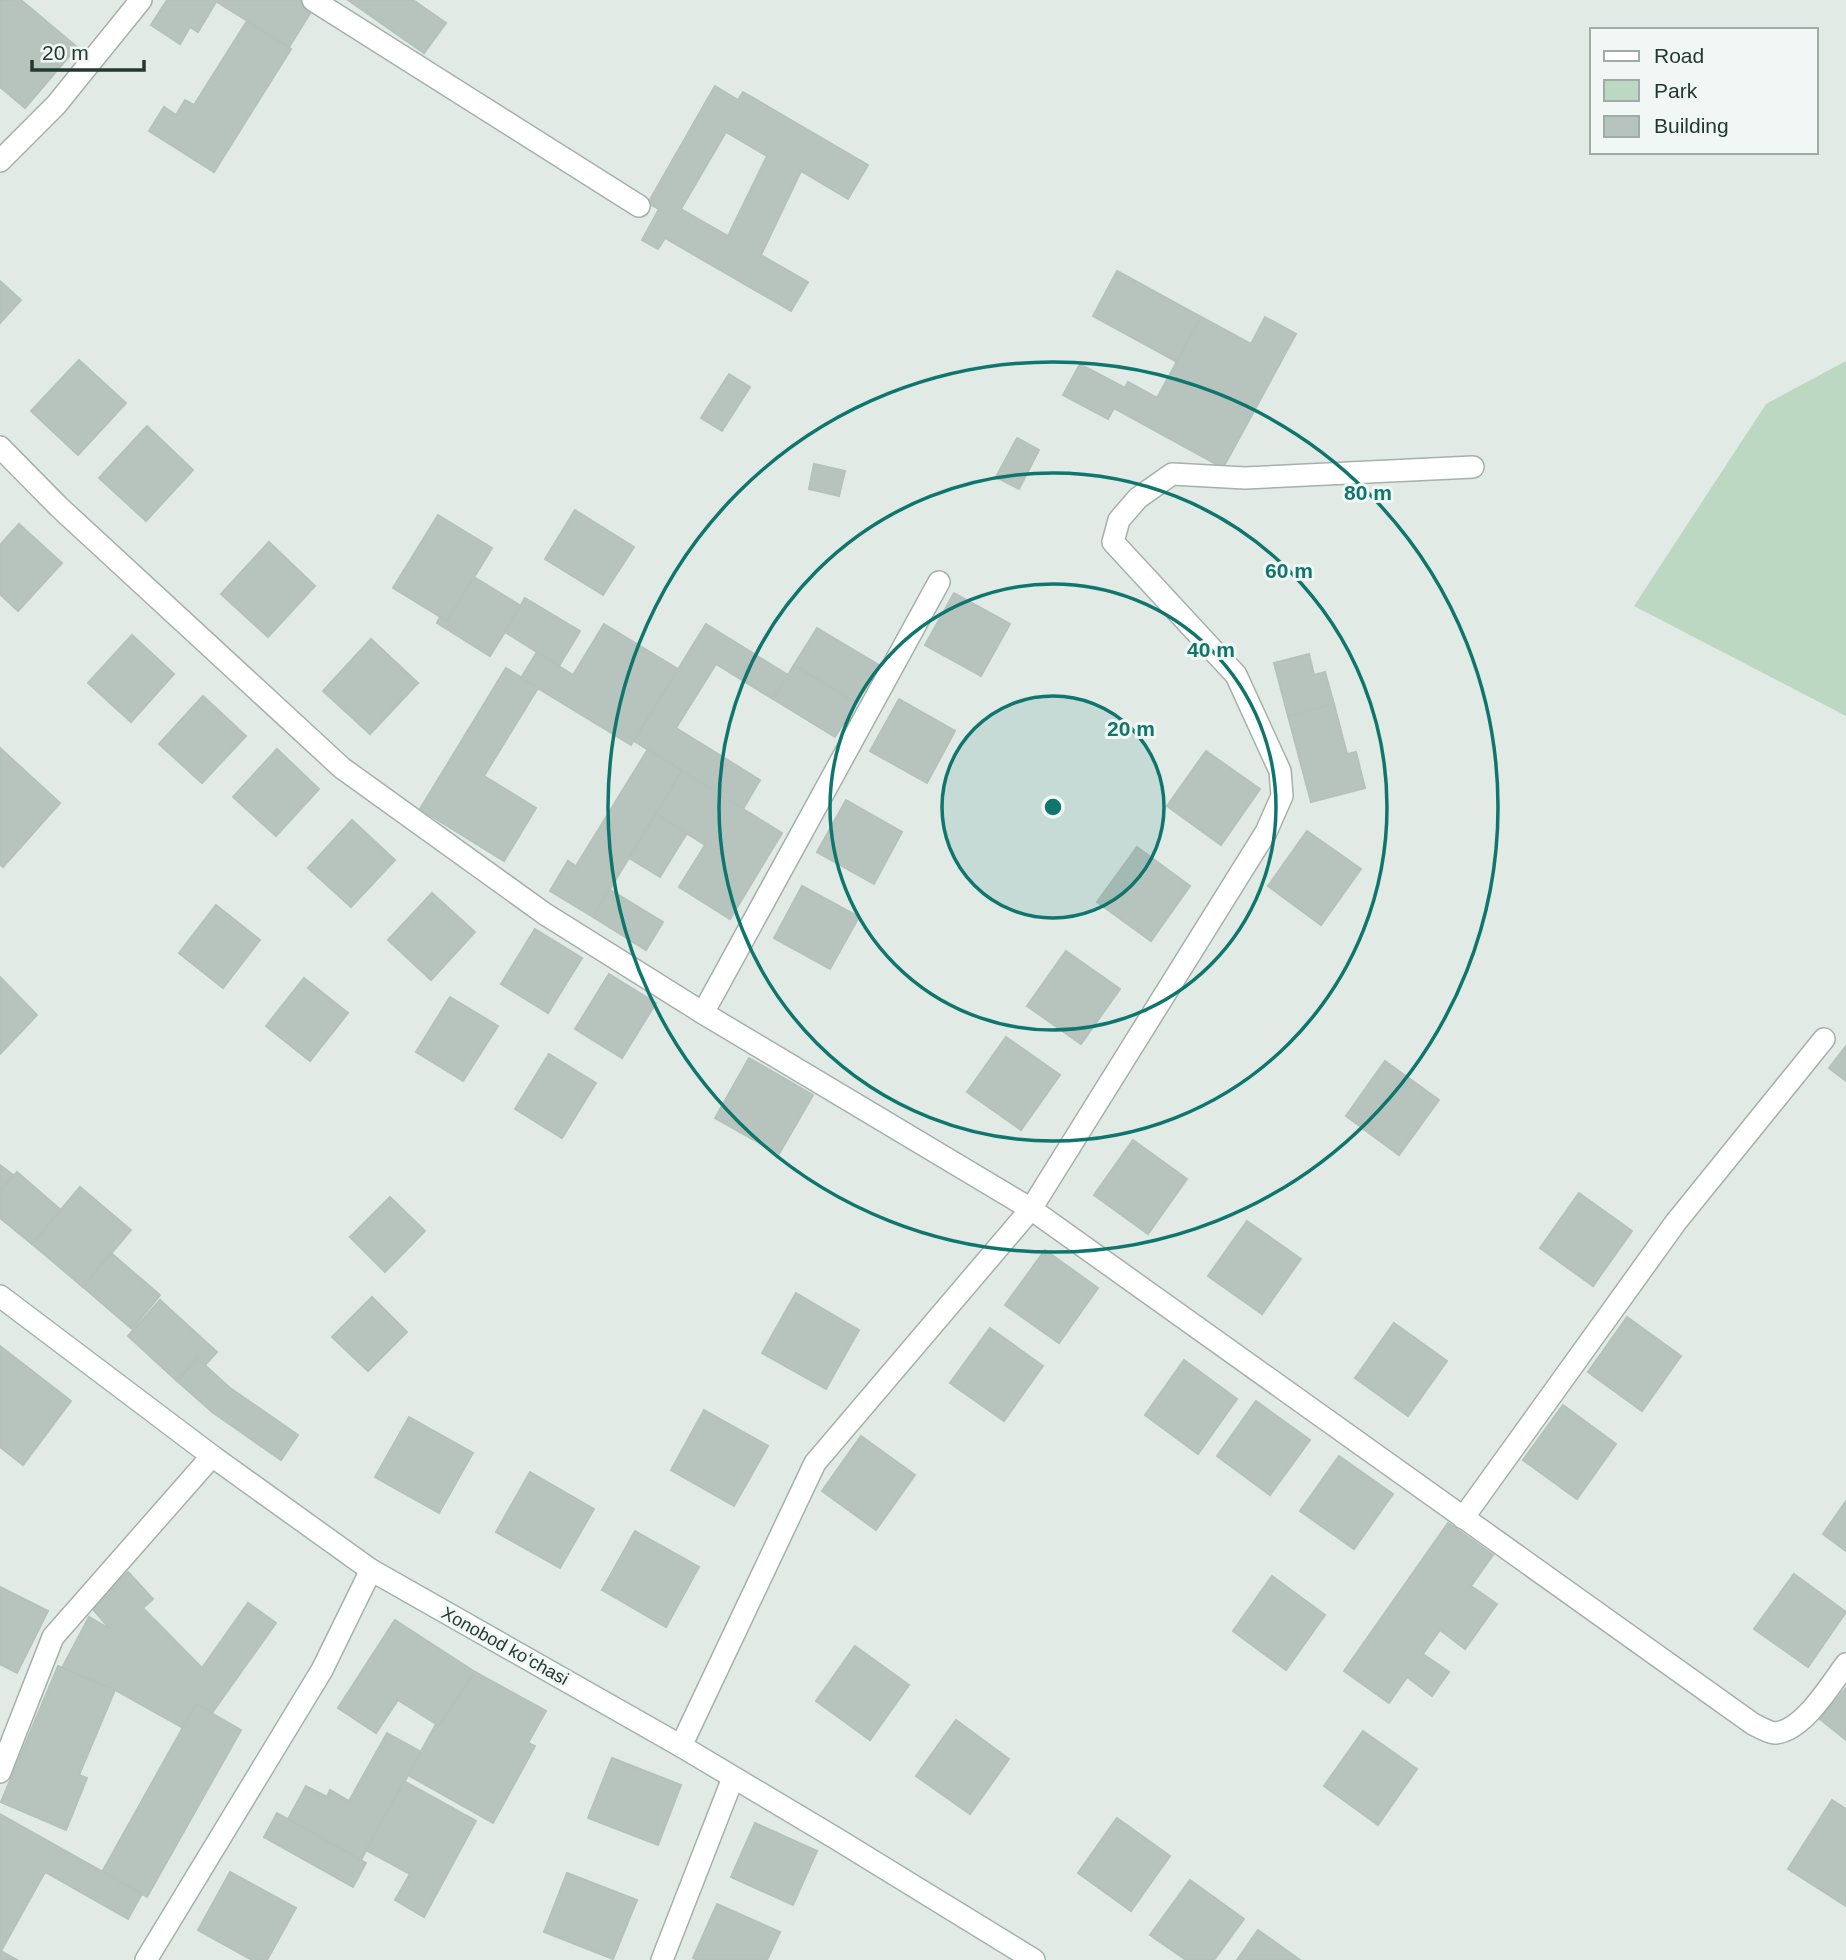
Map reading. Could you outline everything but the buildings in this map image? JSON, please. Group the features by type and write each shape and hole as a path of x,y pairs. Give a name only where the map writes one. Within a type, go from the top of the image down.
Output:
{"street":[{"path":"313,0 639,206"},
{"path":"0,160 56,105 133,3"},
{"path":"0,447 59,507 342,768 545,914 703,1013 1031,1209 1753,1724 1773,1733 1790,1729 1807,1715 1846,1664"},
{"path":"681,1746 815,1463 1031,1209 1266,832 1282,796 1280,771 1236,675 1113,542 1119,520 1138,498 1172,474 1245,478 1473,467"},
{"path":"703,1013 939,582"},
{"path":"1464,1518 1676,1222 1824,1039"},
{"name":"Xonobod koʻchasi","path":"0,1296 212,1456 371,1570 681,1746 1034,1960"},
{"path":"0,1772 53,1637 212,1456"},
{"path":"146,1960 322,1670 371,1570"},
{"path":"662,1960 733,1778"}],"green space":[{"path":"1846,361 1846,716 1634,606 1766,404"}]}
